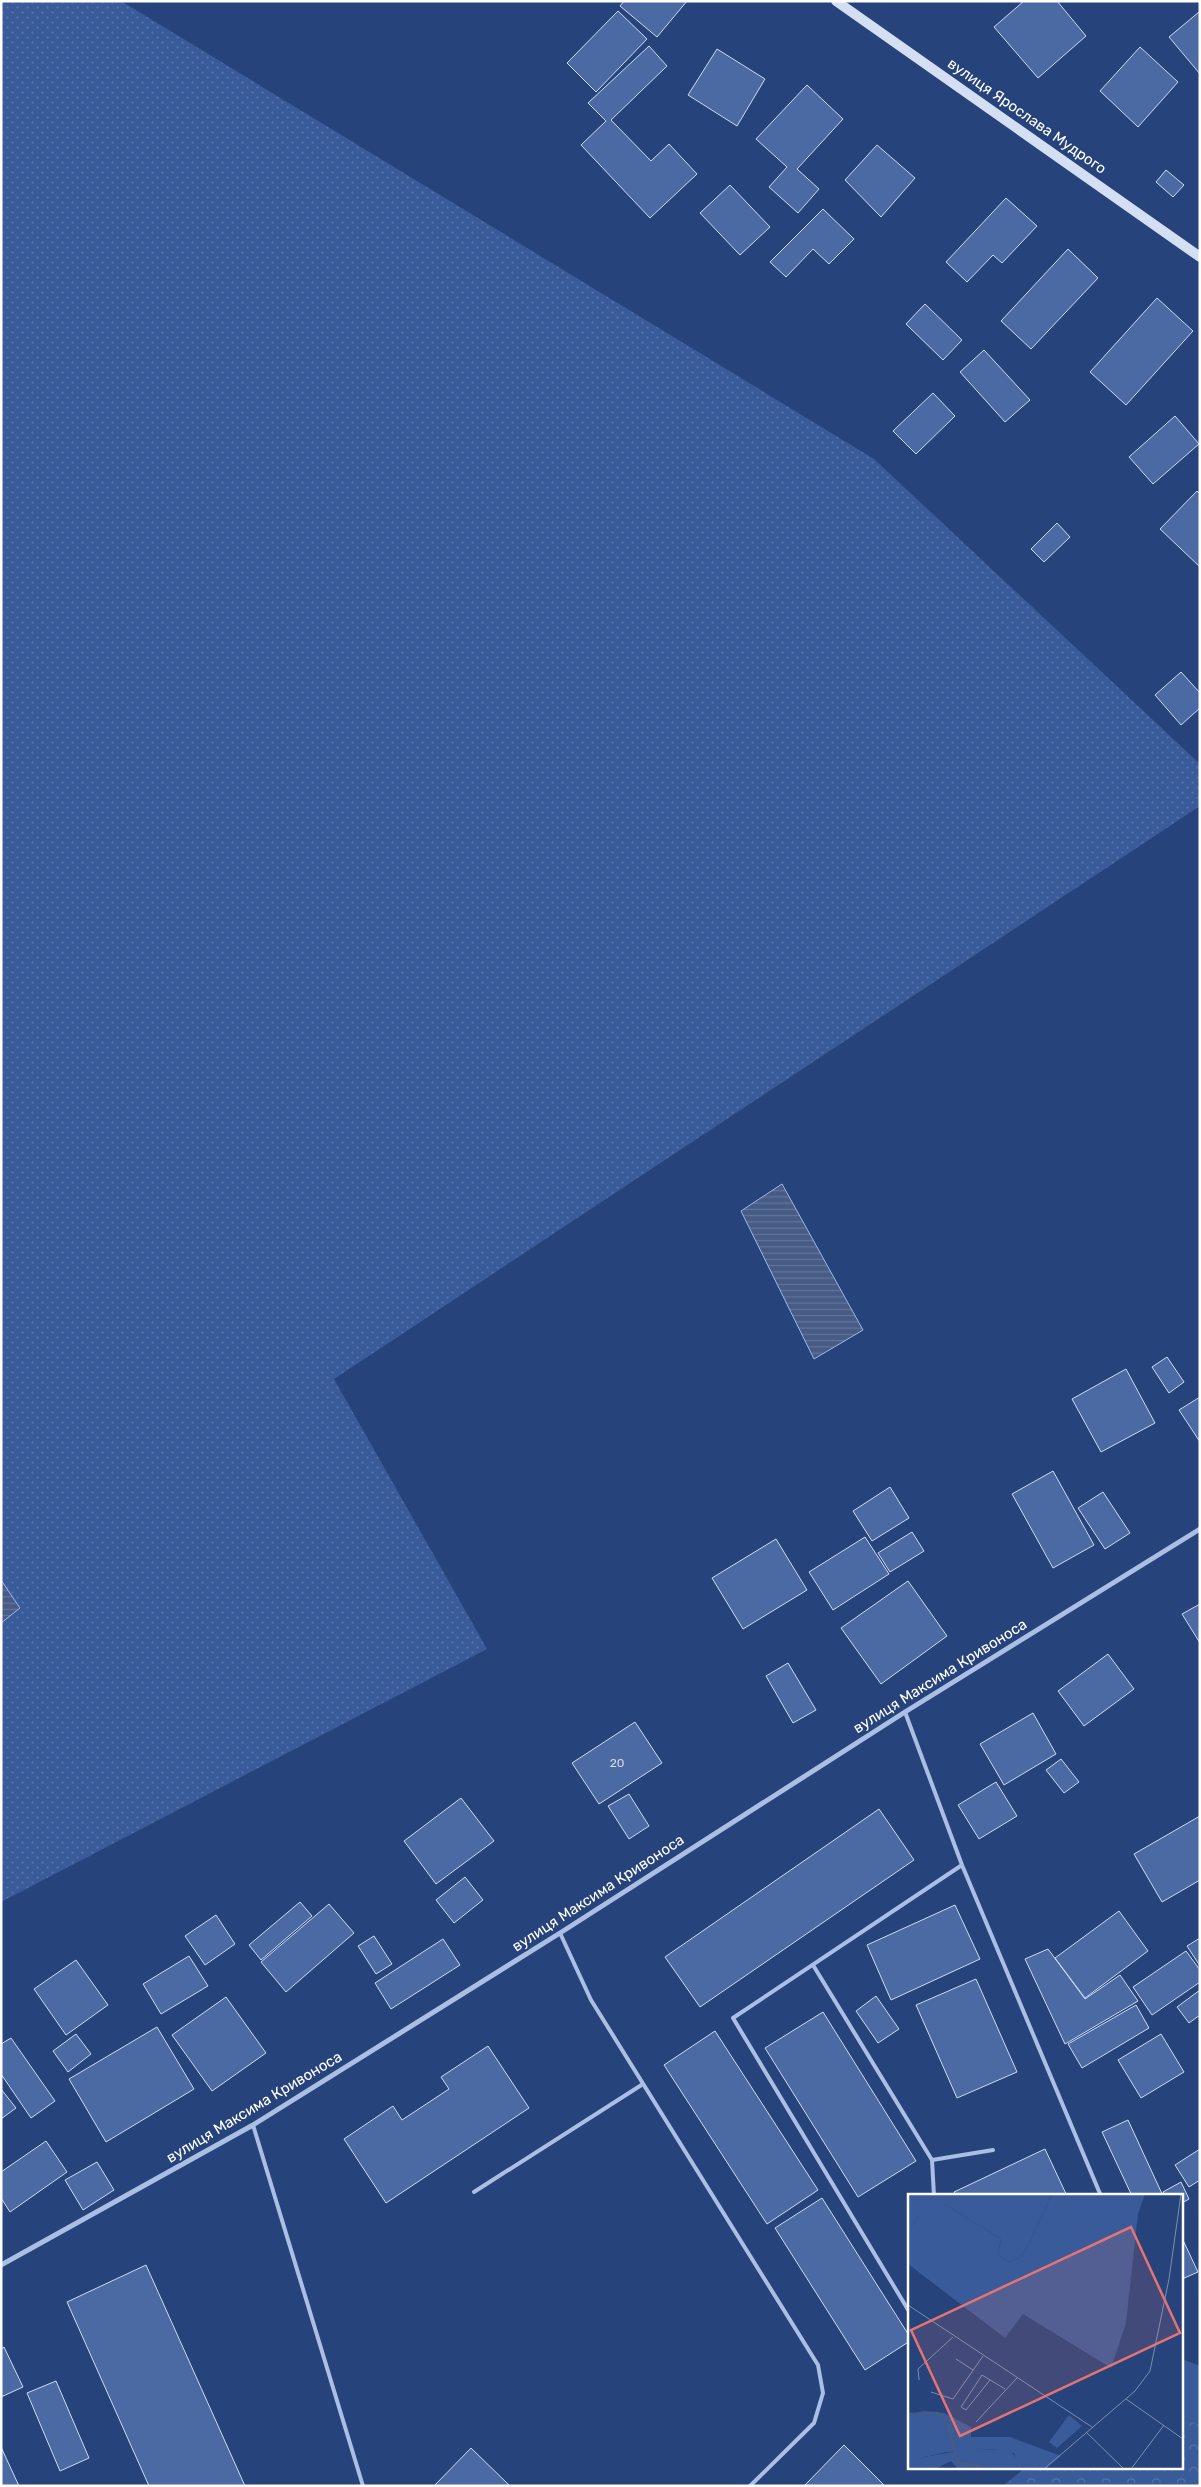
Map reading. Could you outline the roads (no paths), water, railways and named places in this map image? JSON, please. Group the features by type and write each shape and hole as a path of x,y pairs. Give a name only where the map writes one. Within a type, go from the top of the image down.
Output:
{"main road":[{"name":"вулиця Ярослава Мудрого","path":"836,1 1200,257"}],"street":[{"name":"вулиця Максима Кривоноса","path":"1,2265 253,2125 560,1933 905,1712 1200,1530"}],"lane":[{"path":"905,1712 962,1865 1100,2194"},
{"path":"908,2310 734,2018 962,1865"},
{"path":"560,1933 590,2000 818,2365 823,2394 814,2423 750,2486"},
{"path":"813,1965 932,2160 934,2194"},
{"path":"474,2192 643,2084"},
{"path":"253,2125 363,2486"},
{"path":"932,2160 993,2150"}]}
